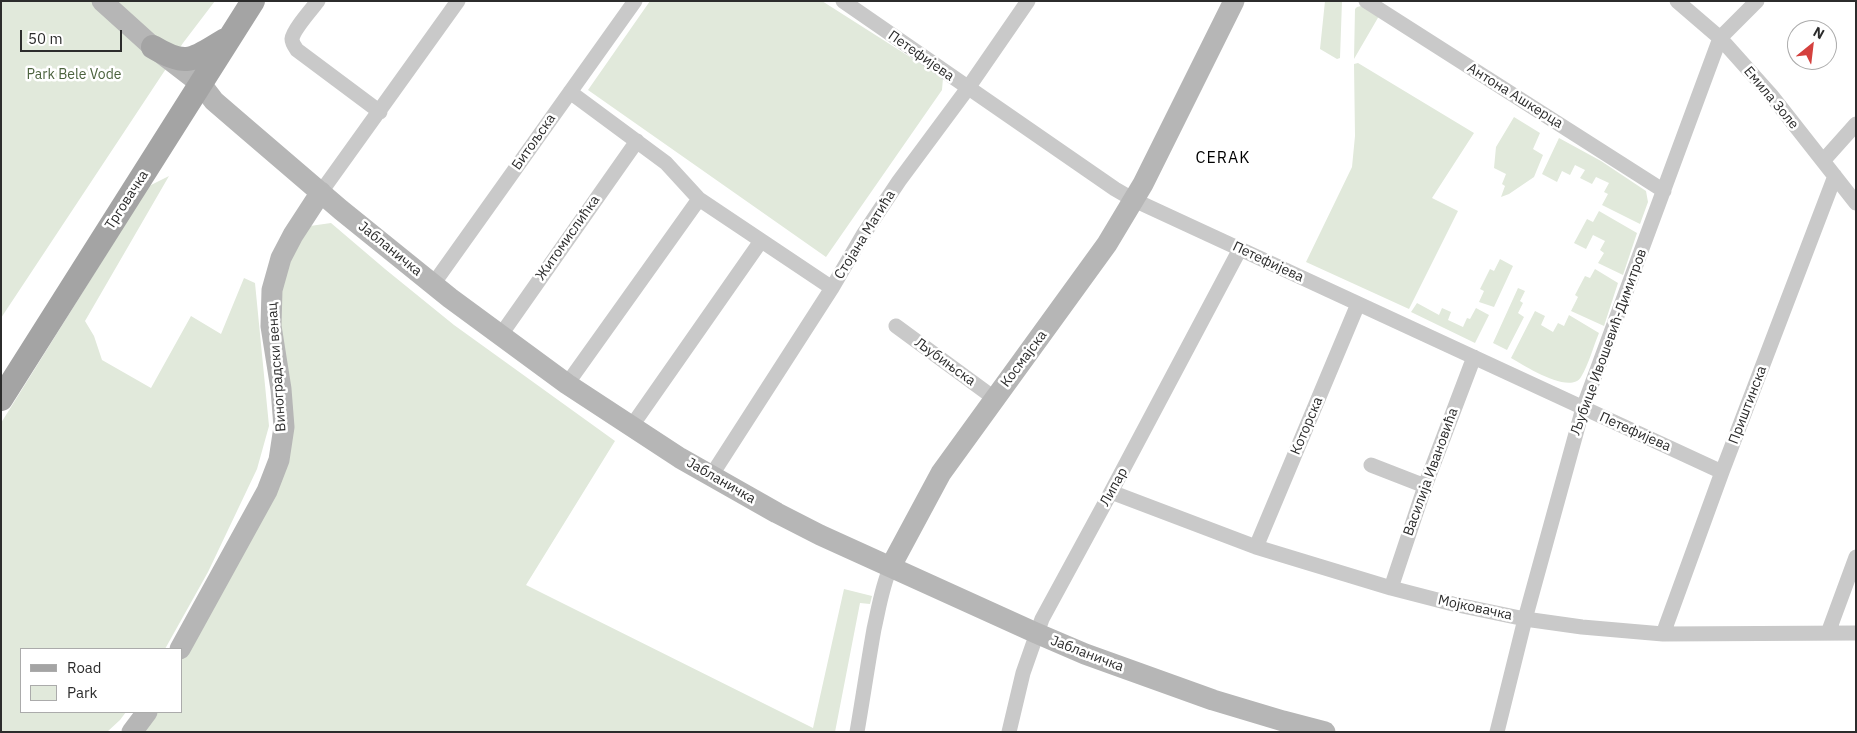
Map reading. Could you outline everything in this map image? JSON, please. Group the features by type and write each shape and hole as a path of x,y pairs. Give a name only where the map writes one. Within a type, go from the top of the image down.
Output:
{"main road":[{"name":"Трговачка","path":"1,399 253,1"},
{"path":"153,47 169,57 187,59 205,54 231,37"}],"street":[{"name":"Јабланичка","path":"102,1 153,47 201,84 214,101 450,298 567,384 631,427 711,476 820,535 1085,654 1213,700 1325,732"},
{"path":"318,1 295,31 292,39 294,46 380,112"},
{"path":"321,192 458,1"},
{"name":"Битољска","path":"434,283 635,1"},
{"name":"Петефијева","path":"843,1 1115,189 1134,200 1722,472"},
{"name":"Стојана Матића","path":"711,476 899,181 968,88 1028,1"},
{"name":"Космајска","path":"857,732 881,595 891,566 941,473 1107,244 1134,200 1234,1"},
{"name":"Антона Ашкерца","path":"1366,1 1664,191"},
{"name":"Емила Золе","path":"1677,1 1720,38 1770,95 1856,203"},
{"name":"Љубице Ивошевић-Димитров","path":"1497,732 1525,619 1583,408 1720,38 1757,1"},
{"path":"570,92 666,163 699,199 832,288"},
{"path":"1823,161 1856,124"},
{"name":"Житомислићка","path":"500,336 638,141"},
{"name":"Приштинска","path":"1663,634 1722,472 1835,176"},
{"name":"Виноградски венац","path":"181,648 267,492 279,460 284,427 271,326 272,290 286,247 321,192"},
{"path":"567,384 699,199"},
{"path":"631,427 762,240"},
{"name":"Липар","path":"1009,732 1023,673 1042,619 1240,250"},
{"name":"Которска","path":"1256,547 1358,304"},
{"name":"Љубињска","path":"896,326 994,398"},
{"name":"Василија Ивановића","path":"1391,588 1425,486 1474,357"},
{"path":"1371,465 1425,486"},
{"name":"Мојковачка","path":"1111,492 1256,547 1391,588 1453,604 1525,619 1582,627 1663,634 1779,635 1856,633"},
{"path":"1828,633 1856,557"},
{"path":"132,732 146,713"}],"green space":[{"name":"Park Bele Vode","path":"1,1 215,1 183,43 1,318"},
{"path":"650,1 822,1 943,78 942,90 826,257 588,90"},
{"path":"1325,1 1342,1 1340,58 1337,59 1320,49"},
{"path":"1361,6 1379,16 1354,59 1355,9"},
{"path":"1358,63 1474,133 1432,198 1458,211 1409,309 1306,262 1352,167 1355,136 1354,64"},
{"path":"1514,117 1540,133 1533,149 1543,155 1534,177 1509,194 1501,197 1505,186 1502,184 1506,174 1494,168 1496,147"},
{"path":"1559,138 1601,161 1646,191 1648,202 1640,224 1602,205 1608,194 1604,192 1609,183 1596,177 1592,184 1580,178 1585,170 1575,165 1570,175 1562,171 1557,182 1542,174"},
{"path":"169,176 85,321 94,336 102,360 151,388 191,316 221,334 244,278 255,283 269,426 257,469 208,572 166,648 20,648 20,713 125,713 120,720 107,732 1,732 1,423 149,186"},
{"path":"1599,211 1637,233 1623,275 1598,263 1604,253 1600,250 1605,241 1593,235 1586,249 1574,243 1587,219 1593,222"},
{"path":"331,223 454,325 615,441 526,585 813,728 844,589 872,596 870,604 860,603 835,732 138,732 153,713 182,713 182,659 273,499 279,289 290,254 310,226"},
{"path":"1500,259 1513,266 1494,307 1479,302 1484,291 1480,289 1490,269 1494,271"},
{"path":"1595,269 1618,283 1604,326 1571,311 1578,297 1575,295 1585,276 1590,278"},
{"path":"1518,288 1525,291 1520,301 1523,303 1518,313 1524,317 1507,350 1493,343"},
{"path":"1417,303 1439,315 1442,308 1451,312 1448,320 1463,327 1467,318 1470,319 1476,308 1489,315 1475,343 1411,312"},
{"path":"1535,311 1545,316 1541,325 1553,332 1558,323 1564,326 1569,315 1599,333 1584,372 1575,382 1567,383 1547,377 1511,358"}],"district":[{"name":"CERAK","path":"1223,158"}]}
